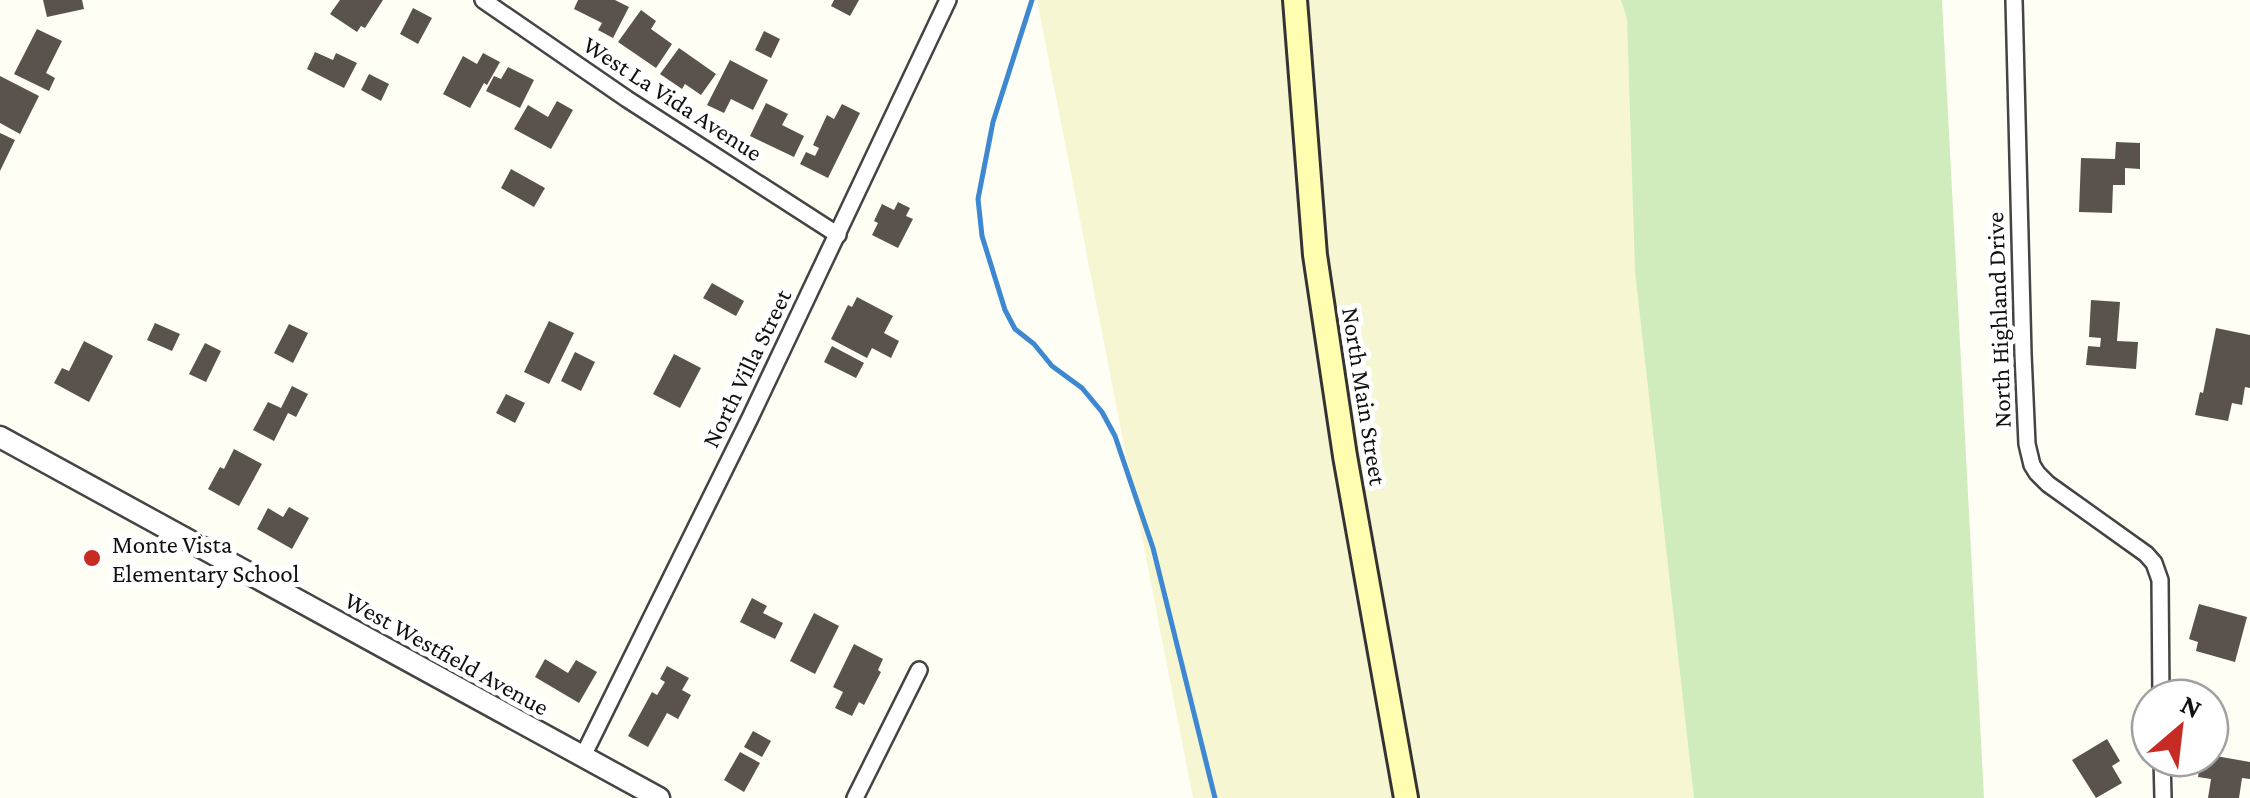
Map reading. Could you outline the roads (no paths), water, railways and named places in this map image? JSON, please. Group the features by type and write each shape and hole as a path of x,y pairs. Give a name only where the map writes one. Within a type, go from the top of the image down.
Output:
{"main road":[{"name":"North Main Street","path":"1296,0 1315,255 1406,798"}],"street":[{"name":"West La Vida Avenue","path":"483,0 627,100 838,235"},
{"name":"North Villa Street","path":"583,756 838,235 948,0"},
{"name":"North Highland Drive","path":"2014,0 2029,455 2036,473 2048,484 2154,563 2160,580 2161,678"},
{"name":"West Westfield Avenue","path":"0,437 659,798"},
{"path":"855,798 918,670"}],"waterway":[{"path":"1032,0 993,122 978,199 982,236 1005,310 1015,329 1052,366 1082,388 1115,436 1153,548 1215,798"}],"place":[{"name":"Monte Vista Elementary School","path":"92,558"}]}
